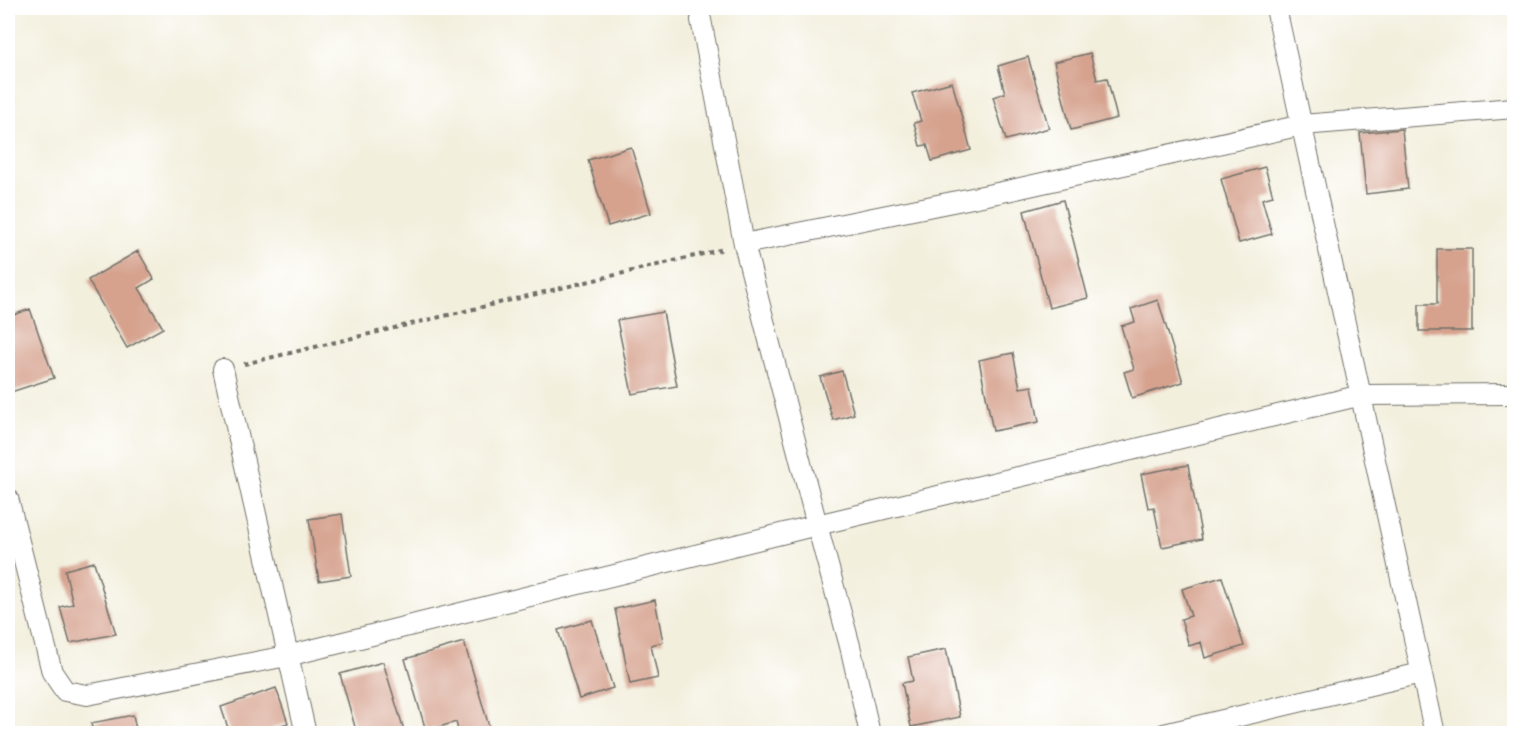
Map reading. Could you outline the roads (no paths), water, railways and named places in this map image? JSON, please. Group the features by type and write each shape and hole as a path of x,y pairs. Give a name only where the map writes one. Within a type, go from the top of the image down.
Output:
{"street":[{"path":"1276,8 1435,734"},
{"path":"701,20 744,244 850,646 870,734"},
{"path":"744,244 1007,191 1302,125 1515,108"},
{"path":"223,369 306,734"},
{"path":"8,498 52,672 65,691 87,695 287,656 817,525 1362,395 1515,394"},
{"path":"1164,734 1421,673"}]}
